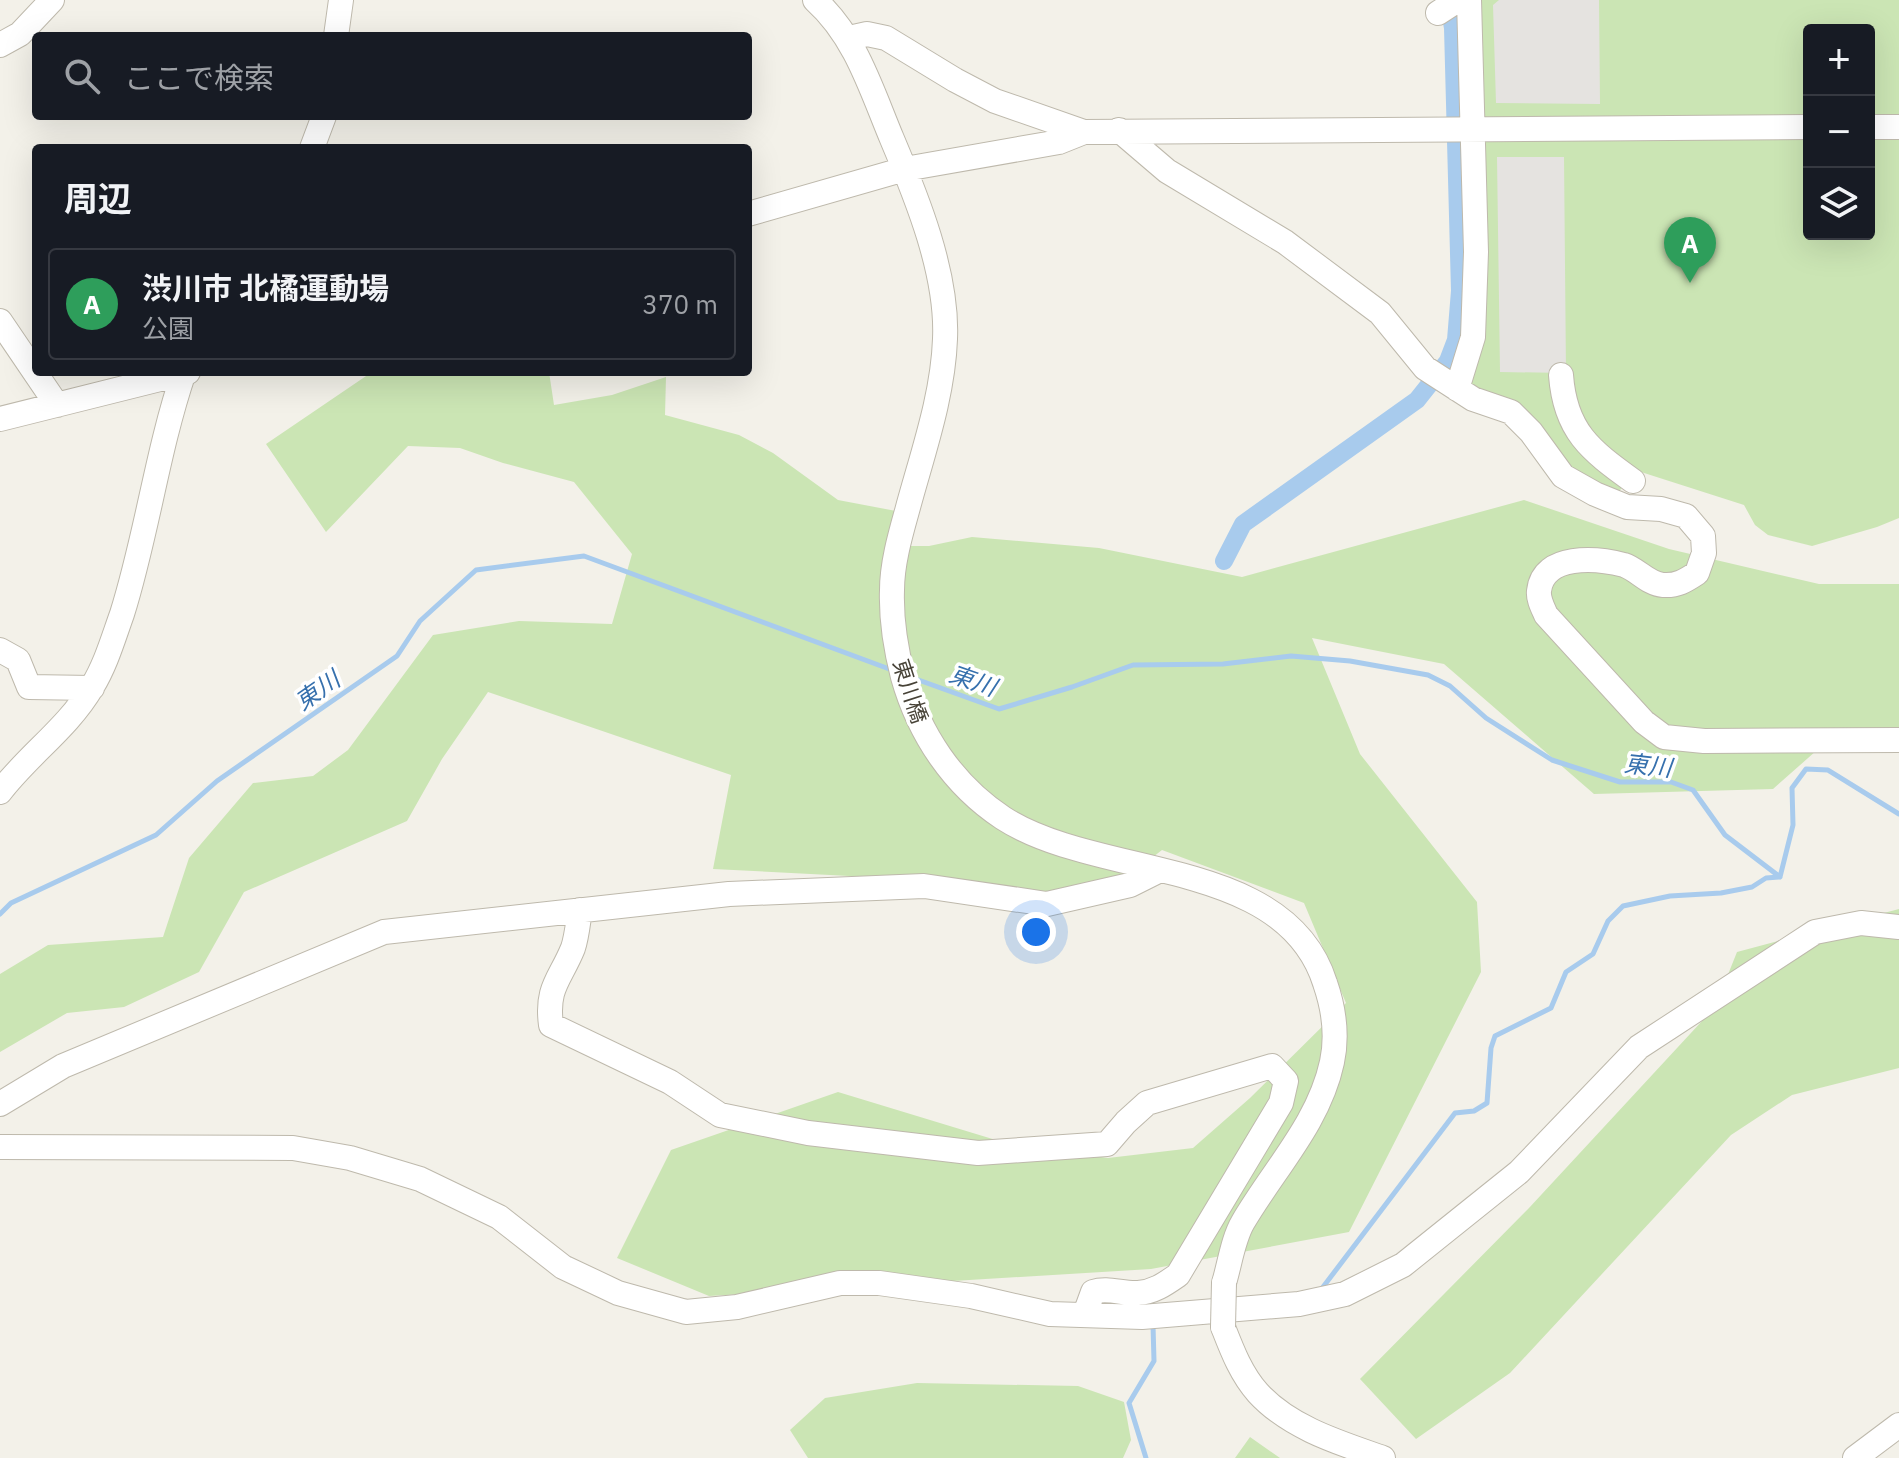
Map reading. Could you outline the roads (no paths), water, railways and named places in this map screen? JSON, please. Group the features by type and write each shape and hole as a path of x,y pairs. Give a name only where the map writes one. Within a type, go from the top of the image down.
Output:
{"street":[{"path":"0,45 20,34 52,0"},
{"path":"337,32 341,0"},
{"name":"東川橋","path":"815,0 831,14 849,38 905,169 934,255 943,302 945,342 939,385 901,531 892,589 896,641 912,704 923,731 941,759 1003,818 1059,845 1214,884 1237,893 1267,908 1290,926 1310,950 1320,967 1330,999 1336,1031 1332,1061 1308,1125 1240,1226 1224,1283 1223,1327 1237,1361 1257,1392 1279,1411 1324,1437 1383,1458"},
{"path":"1453,387 1473,337 1476,252 1462,129 1469,0"},
{"path":"849,38 867,34 886,38 995,101 1084,132"},
{"path":"314,144 322,120"},
{"path":"752,213 905,169 1059,142 1084,132 1803,127"},
{"path":"1875,127 1899,127"},
{"path":"1119,130 1167,171 1285,242 1380,313 1425,368 1473,399 1511,412 1531,432 1563,476 1627,507 1661,509 1686,516 1703,536 1704,553 1697,573 1678,585 1658,585 1626,566 1587,559 1560,564 1543,578 1538,594 1546,615 1644,722 1664,737 1704,741 1899,740"},
{"path":"0,321 32,368"},
{"path":"1561,375 1570,421 1594,453 1633,481"},
{"path":"37,376 57,405"},
{"path":"0,419 169,376"},
{"path":"0,792 15,772 69,719 92,688 107,657 137,565 184,376"},
{"path":"0,650 18,660 29,687 92,688"},
{"path":"0,1104 63,1066 384,932 729,894 924,886 1047,904 1130,885 1158,871"},
{"path":"580,910 573,946 552,987 549,1009 551,1025 670,1082 720,1115 808,1133 978,1153 1107,1144 1147,1103 1272,1066 1286,1081 1281,1103 1178,1275 1159,1288 1139,1293 1102,1289 1093,1292 1085,1314"},
{"path":"0,1147 293,1148 350,1158 420,1179 499,1217 563,1267 618,1293 686,1312 737,1307 840,1283 879,1283 971,1296 1050,1314 1158,1315 1299,1304 1345,1294 1403,1265 1519,1172 1639,1047 1815,932 1861,923 1899,927"},
{"path":"1855,1458 1899,1425"}],"waterway":[{"path":"1224,561 1243,524 1417,400 1448,361 1456,340 1460,291 1453,28 1448,0"},
{"name":"東川","path":"0,914 11,903 156,835 217,781 397,656 420,621 476,570 584,556 892,670"},
{"name":"東川","path":"913,678 999,709 1133,665 1223,664 1291,656 1350,661 1428,675 1450,686 1486,718 1552,760 1620,782 1671,782 1693,790 1725,835 1780,877"},
{"name":"東川","path":"1780,877 1793,825 1792,788 1806,769 1828,770 1899,814"},
{"path":"1320,1291 1455,1113 1474,1111 1487,1103 1491,1048 1495,1036 1551,1008 1566,972 1593,954 1608,921 1623,906 1670,896 1721,893 1752,887 1766,878 1779,877"},
{"path":"1146,1458 1129,1403 1154,1361 1153,1325"}],"place":[{"name":"渋川市 北橘運動場","path":"1690,283"}]}
